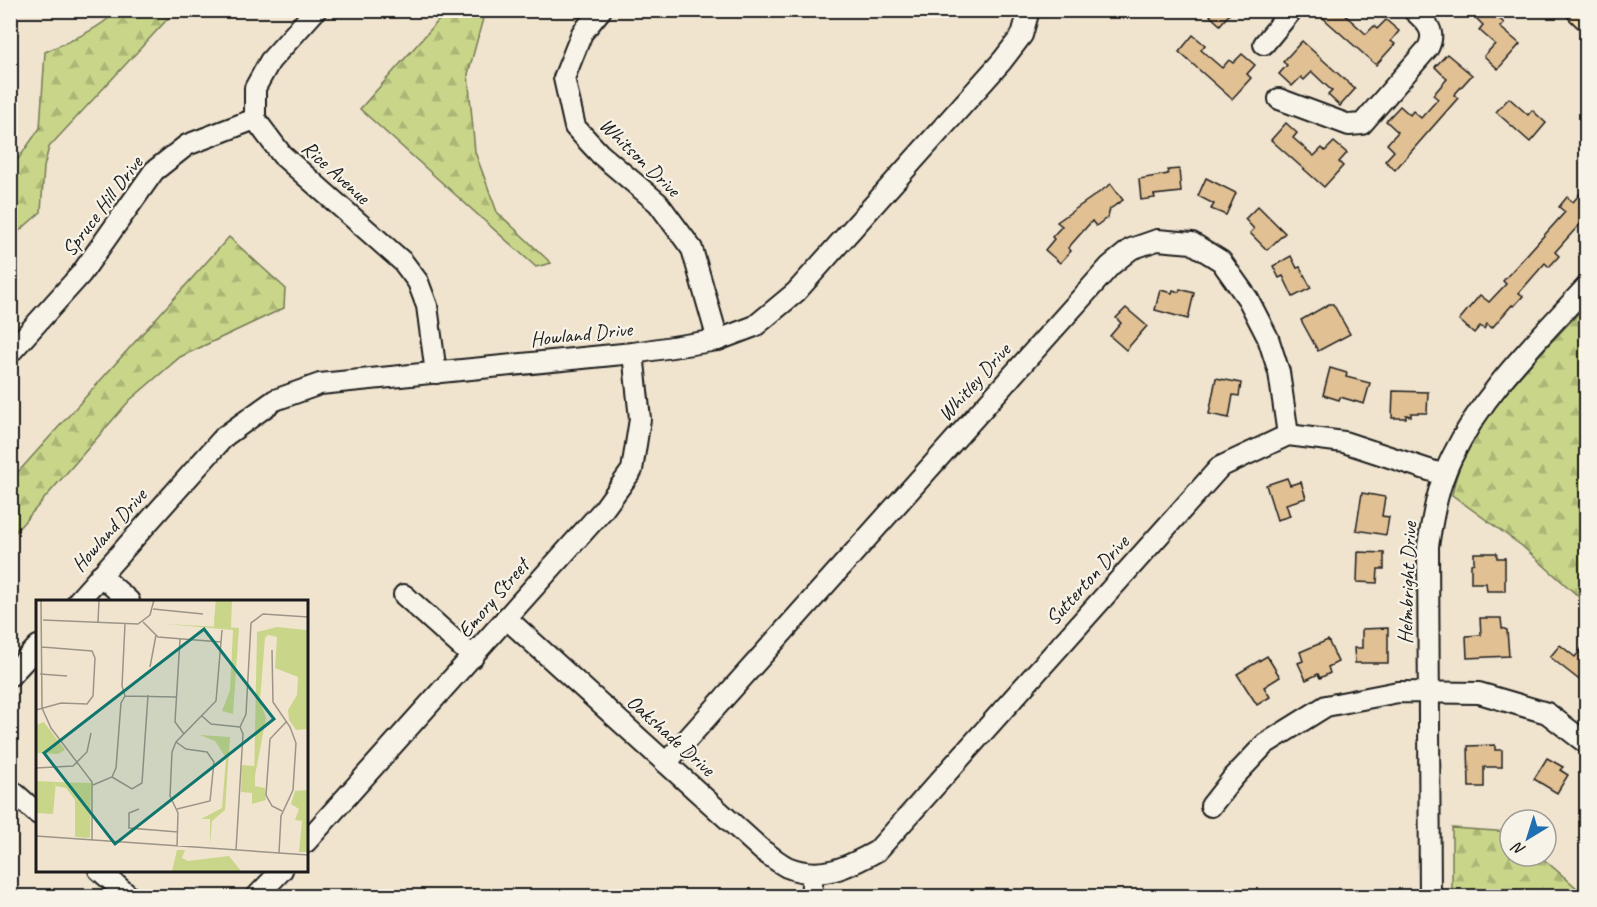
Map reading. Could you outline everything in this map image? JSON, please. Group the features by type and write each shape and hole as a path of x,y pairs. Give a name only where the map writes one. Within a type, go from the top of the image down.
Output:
{"main road":[{"path":"1580,10 1587,16"}],"street":[{"path":"255,119 255,88 270,61 316,10"},
{"name":"Whitson Drive","path":"601,10 582,33 564,78 575,127 600,154 658,203 692,249 718,340"},
{"name":"Howland Drive","path":"79,600 225,436 275,400 320,384 633,353 718,340 755,326 796,292 1002,61 1022,35 1029,10"},
{"path":"1264,44 1292,10"},
{"path":"1279,99 1349,125 1362,124 1428,48 1432,40 1432,31 1427,23 1413,10"},
{"name":"Spruce Hill Drive","path":"10,353 81,274 154,171 187,145 255,119"},
{"name":"Rice Avenue","path":"255,119 282,155 403,262 418,282 427,306 436,373"},
{"name":"Whitley Drive","path":"666,763 1110,267 1131,249 1157,240 1192,243 1221,261 1248,299 1268,338 1279,372 1288,435"},
{"name":"Helmbright Drive","path":"1430,897 1428,546 1436,499 1452,457 1475,416 1500,383 1587,287"},
{"name":"Emory Street","path":"308,840 603,510 632,470 640,419 633,353"},
{"path":"1288,435 1344,442 1444,475"},
{"name":"Sutterton Drive","path":"813,873 847,867 877,850 1220,467 1288,435"},
{"path":"100,576 128,600"},
{"path":"404,595 473,657"},
{"name":"Oakshade Drive","path":"506,618 763,851 786,867 813,873"},
{"path":"10,676 36,648"},
{"path":"1211,806 1233,778 1265,744 1326,706 1398,693 1479,693 1547,713 1587,743"},
{"path":"10,789 36,812"},
{"path":"100,871 129,897"},
{"path":"258,897 281,871"},
{"path":"812,897 813,873"}],"green space":[{"path":"117,11 175,11 49,147 44,167 41,212 11,238 11,169 40,128 45,52 92,30"},
{"path":"447,11 485,11 468,74 475,152 497,212 551,263 536,267 360,109"},
{"path":"229,237 285,288 284,308 180,357 130,400 11,537 11,480"},
{"path":"1586,305 1586,603 1522,546 1452,495 1459,469 1471,443 1487,418 1526,369"},
{"path":"1452,828 1498,831 1498,868 1554,868 1586,896 1452,896"}],"building":[{"path":"1216,10 1233,10 1220,25 1210,16"},
{"path":"1330,10 1350,10 1346,16 1366,34 1374,26 1377,29 1386,20 1399,31 1391,41 1395,44 1376,65 1323,18"},
{"path":"1468,10 1490,10 1504,23 1500,27 1520,44 1498,69 1484,56 1495,44 1479,30 1483,25"},
{"path":"1193,35 1205,45 1201,50 1222,68 1229,60 1233,63 1242,54 1255,65 1247,74 1251,78 1232,99 1179,52"},
{"path":"1302,41 1355,89 1340,106 1328,95 1332,91 1312,72 1304,80 1301,77 1292,86 1279,74 1287,65 1283,62"},
{"path":"1447,54 1472,75 1454,95 1458,98 1395,170 1385,161 1394,151 1387,144 1398,132 1386,121 1400,106 1410,115 1413,111 1421,118 1438,99 1433,95 1447,79 1435,67"},
{"path":"1509,98 1528,115 1532,110 1546,123 1530,142 1496,112"},
{"path":"1286,123 1297,133 1293,138 1314,156 1322,148 1325,151 1334,142 1347,153 1339,162 1343,166 1324,187 1271,140"},
{"path":"1179,169 1181,192 1154,195 1155,198 1141,200 1139,179 1168,174 1168,170"},
{"path":"1206,178 1236,193 1226,215 1211,209 1214,204 1198,196"},
{"path":"1111,184 1123,200 1110,209 1108,217 1096,226 1092,221 1068,248 1071,251 1060,263 1045,250 1054,239 1052,237 1062,226 1057,222"},
{"path":"1587,186 1587,229 1580,224 1555,252 1559,256 1549,267 1545,263 1519,293 1523,296 1492,328 1487,324 1484,329 1480,326 1474,333 1459,320 1480,295 1489,302 1506,284 1503,281 1565,212 1559,207 1567,197 1573,202"},
{"path":"1258,206 1285,233 1267,250 1250,233 1254,229 1245,219"},
{"path":"1291,256 1297,268 1300,267 1311,288 1293,297 1283,276 1279,278 1273,266"},
{"path":"1180,289 1194,293 1188,319 1155,310 1160,290 1172,293 1173,290 1179,292"},
{"path":"1333,304 1350,334 1318,351 1301,320"},
{"path":"1126,308 1147,326 1126,350 1110,336 1121,323 1116,318"},
{"path":"1330,368 1347,373 1346,377 1370,383 1364,404 1323,395"},
{"path":"1216,378 1241,383 1239,396 1233,395 1229,418 1209,414"},
{"path":"1393,391 1428,392 1427,413 1411,413 1411,416 1406,415 1406,418 1392,418"},
{"path":"1287,478 1290,485 1301,482 1306,498 1286,504 1290,516 1277,520 1266,485"},
{"path":"1362,493 1385,497 1382,516 1389,517 1386,535 1356,530"},
{"path":"1358,552 1384,553 1384,569 1378,569 1377,583 1357,582"},
{"path":"1474,553 1497,553 1497,558 1505,558 1505,591 1487,591 1486,583 1471,583 1471,564 1474,563"},
{"path":"1480,618 1501,618 1502,628 1507,630 1509,656 1467,658 1466,636 1481,635"},
{"path":"1388,628 1388,663 1355,663 1354,648 1362,648 1362,629"},
{"path":"1328,640 1338,662 1328,667 1330,673 1320,678 1318,674 1306,680 1298,663 1303,661 1300,652"},
{"path":"1587,642 1587,686 1550,657 1560,645 1575,657"},
{"path":"1267,656 1280,677 1264,687 1270,697 1257,705 1237,674"},
{"path":"1495,745 1495,750 1502,750 1502,767 1484,767 1484,787 1469,787 1468,746"},
{"path":"1547,758 1563,767 1560,770 1568,775 1557,793 1534,779"}]}
